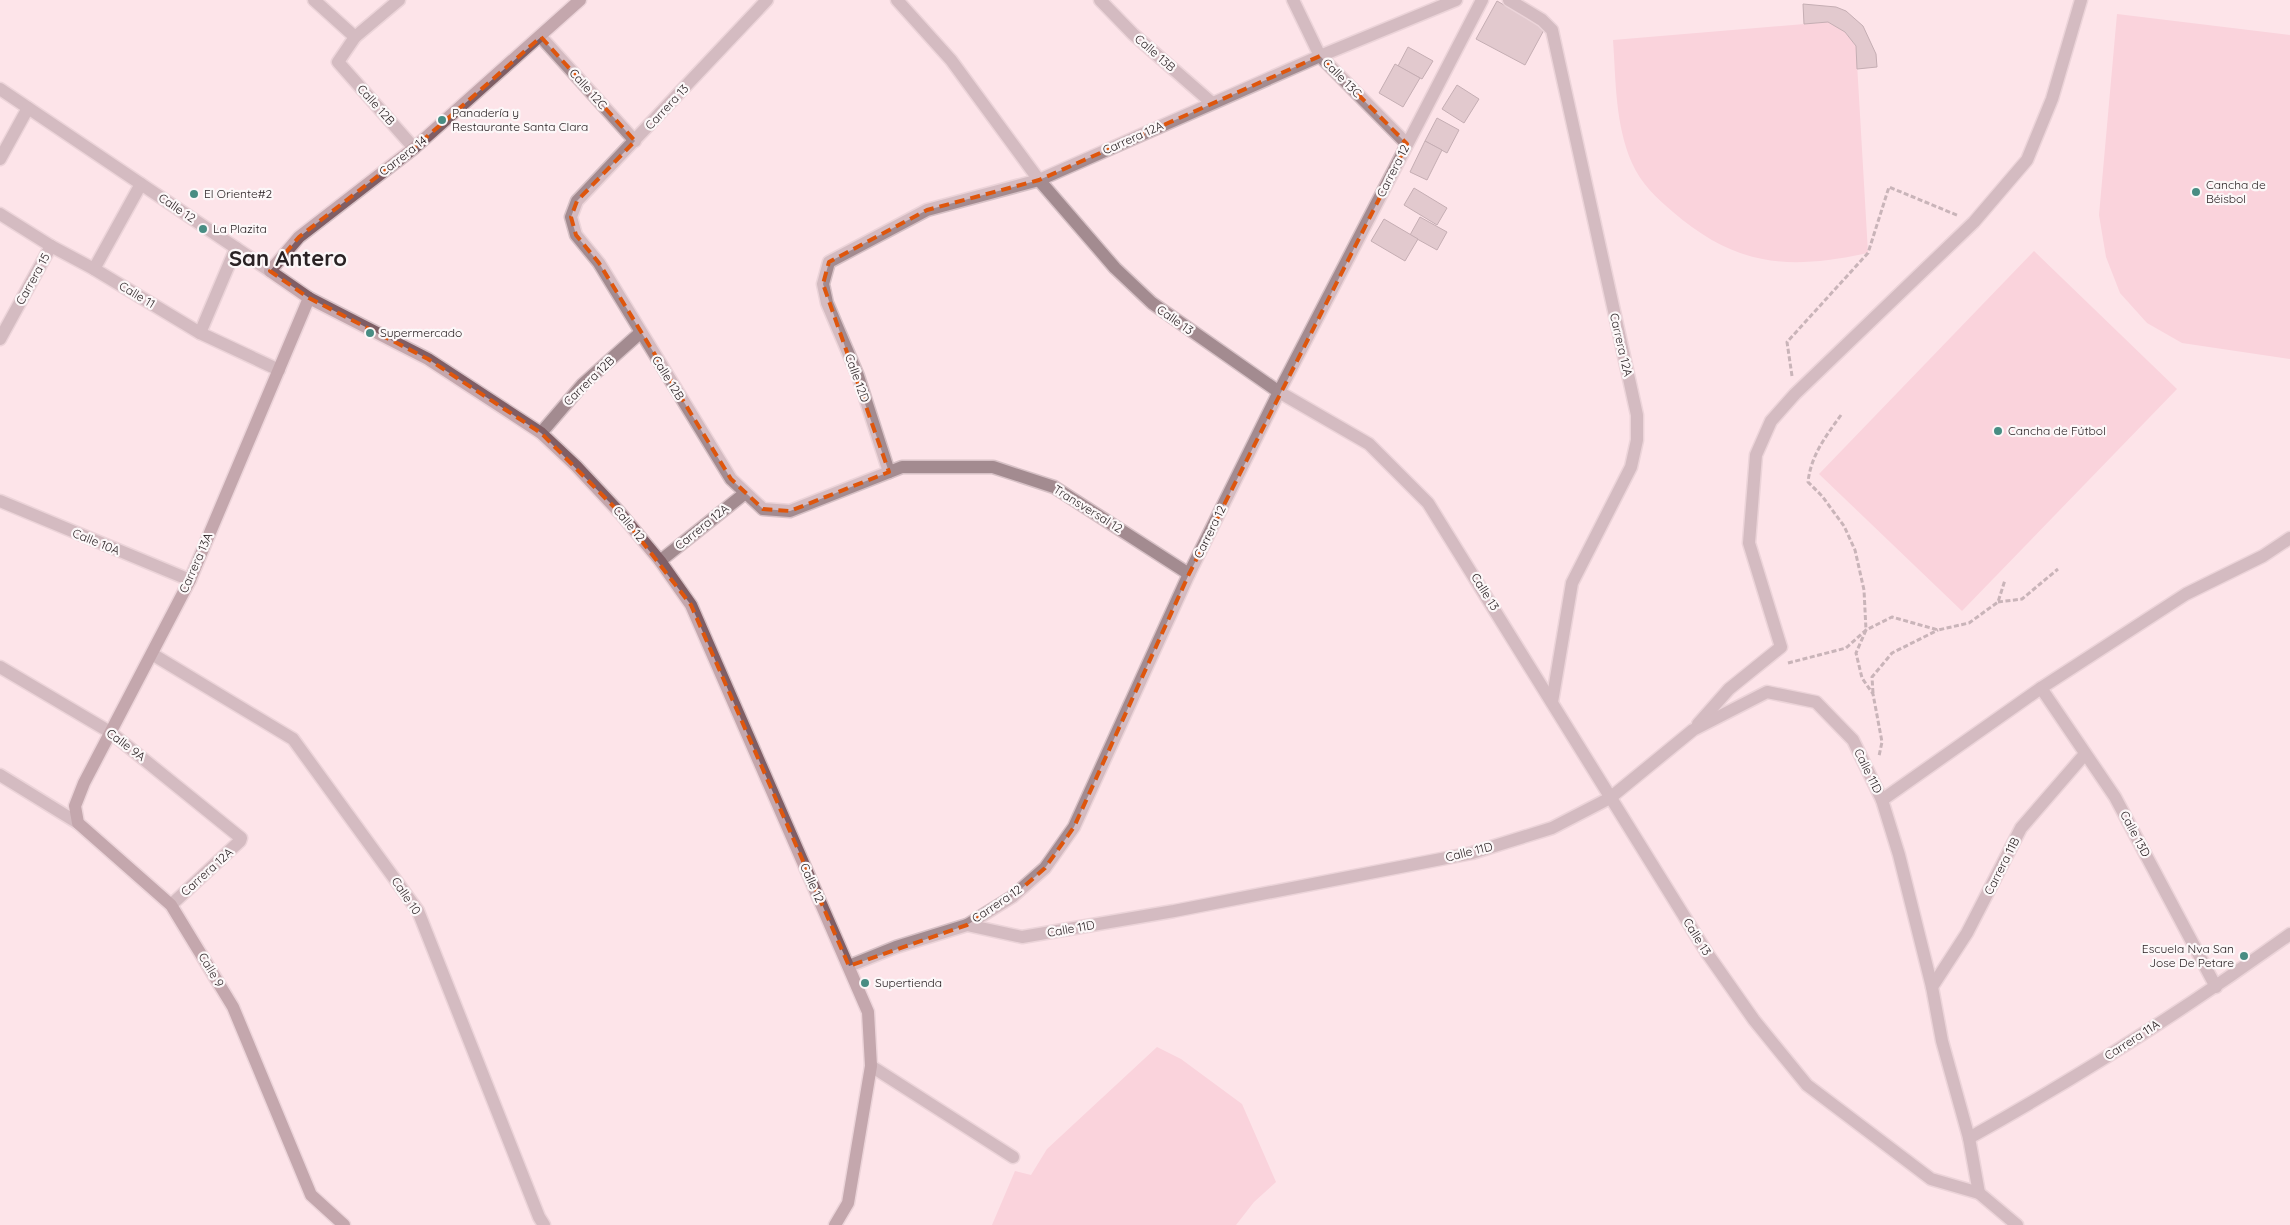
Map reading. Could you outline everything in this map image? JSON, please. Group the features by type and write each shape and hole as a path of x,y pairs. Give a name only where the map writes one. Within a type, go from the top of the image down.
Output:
{"street":[{"path":"314,0 355,37 399,0"},
{"name":"Carrera 13","path":"571,217 578,202 767,0"},
{"name":"Calle 13","path":"897,0 951,60 1038,180 1115,268 1152,303 1279,392 1369,444 1428,503 1707,953 1754,1020 1807,1085 1931,1179 1979,1193 2017,1225"},
{"name":"Calle 13B","path":"1100,0 1133,34 1212,103"},
{"name":"Calle 13C","path":"1293,0 1320,56 1407,144"},
{"name":"Carrera 12A","path":"823,284 829,262 927,210 1038,180 1320,56 1456,0"},
{"name":"Carrera 12","path":"848,966 896,947 967,925 1012,897 1045,868 1074,827 1189,574 1279,392 1482,0"},
{"name":"Carrera 12A","path":"1509,0 1542,20 1552,30 1637,415 1637,440 1632,467 1572,583 1552,702"},
{"path":"1693,730 1729,689 1781,648 1749,543 1756,454 1771,422 1795,394 1974,222 2026,160 2052,99 2081,0"},
{"name":"Carrera 14","path":"270,271 299,237 414,148 541,37 578,1"},
{"name":"Calle 12B","path":"355,37 338,62 414,148"},
{"name":"Calle 12C","path":"541,37 634,141"},
{"name":"Calle 12","path":"0,89 309,298 428,359 541,433 614,506 660,561 691,605 868,1012 871,1066"},
{"path":"0,159 28,108"},
{"path":"94,269 141,184"},
{"name":"Calle 11","path":"0,214 51,246 94,269 200,332 279,370"},
{"name":"Calle 12B","path":"571,217 576,235 599,263 640,333 731,479 744,494 763,509 790,511 889,472"},
{"name":"Carrera 15","path":"0,339 51,246"},
{"path":"200,332 236,248"},
{"name":"Calle 12D","path":"823,284 827,303 858,376 889,472"},
{"name":"Carrera 13A","path":"78,823 75,806 110,732 190,580 309,298"},
{"name":"Carrera 12B","path":"541,433 583,384 640,333"},
{"name":"Transversal 12","path":"889,472 902,467 993,466 1054,487 1189,574"},
{"name":"Carrera 12A","path":"660,561 744,494"},
{"name":"Calle 10A","path":"1,504 190,580"},
{"path":"1882,800 2041,688 2186,594 2263,556 2290,538"},
{"name":"Calle 10","path":"152,654 293,739 418,911 539,1217 544,1225"},
{"name":"Calle 9A","path":"0,667 110,732 241,838"},
{"name":"Calle 13D","path":"2041,688 2115,797 2216,986"},
{"name":"Calle 11D","path":"967,925 1022,937 1174,911 1472,853 1552,828 1610,798 1693,730 1767,692 1816,702 1853,740 1882,800 1899,855 1932,987 1942,1041 1968,1138 1979,1193"},
{"name":"Carrera 11B","path":"1932,987 1967,933 2021,828 2085,754"},
{"name":"Calle 9","path":"0,776 78,823 171,904 233,1007 312,1195 344,1225"},
{"name":"Carrera 12A","path":"171,904 241,838"},
{"name":"Carrera 11A","path":"1968,1138 2051,1092 2216,986 2290,934"},
{"path":"835,1225 848,1203 871,1066 1013,1156"}],"path":[{"path":"1795,394 1787,342 1868,253 1889,187 1974,222"},
{"path":"1842,415 1824,440 1810,465 1808,482 1822,496 1844,526 1855,550 1864,590 1866,630 1856,653 1862,678 1873,694"},
{"path":"1872,781 1882,742 1873,694 1872,677 1892,653 1938,630 1969,623 1998,602 2022,599 2058,569"},
{"path":"1998,602 2005,580"},
{"path":"1781,665 1846,648 1866,630 1892,616 1938,630"}],"highlighted area":[{"path":"541,37 635,141 577,201 571,217 576,235 599,263 731,479 763,509 790,511 889,472 823,284 829,262 927,210 1039,180 1320,56 1407,144 1189,574 1074,827 1045,868 1012,897 967,925 849,966 691,605 620,513 541,433 428,359 309,298 270,271 299,237 414,148"}],"shaded area":[{"name":"Cancha de Béisbol","path":"2117,14 2290,35 2290,359 2182,343 2147,323 2120,293 2106,257 2099,215"},
{"path":"1828,22 1845,32 1856,46 1868,253 1813,262 1788,262 1742,254 1719,244 1697,230 1673,212 1640,178 1626,148 1619,118 1613,40"},
{"name":"Cancha de Fútbol","path":"2034,251 2177,389 1962,611 1819,474"},
{"path":"1157,1047 1181,1059 1242,1104 1276,1182 1254,1202 1236,1225 992,1225 1015,1171 1031,1175 1047,1149"}],"building":[{"path":"1497,1 1545,28 1525,65 1476,39"},
{"path":"1803,4 1836,7 1846,11 1863,26 1876,54 1877,67 1857,69 1856,46 1845,32 1828,22 1804,24"},
{"path":"1408,47 1433,61 1422,79 1398,66"},
{"path":"1395,64 1420,78 1403,107 1379,93"},
{"path":"1457,85 1479,99 1464,123 1442,109"},
{"path":"1437,118 1459,130 1447,153 1425,141"},
{"path":"1425,141 1442,150 1427,180 1410,172"},
{"path":"1414,188 1447,208 1437,225 1404,205"},
{"path":"1420,217 1447,232 1437,250 1410,235"},
{"path":"1384,219 1418,239 1405,261 1371,241"}],"place":[{"name":"Panadería y Restaurante Santa Clara","path":"442,120"},
{"name":"Cancha de Béisbol","path":"2196,192"},
{"name":"El Oriente#2","path":"194,194"},
{"name":"La Plazita","path":"203,229"},
{"name":"Supermercado","path":"370,333"},
{"name":"Cancha de Fútbol","path":"1998,431"},
{"name":"Escuela Nva San Jose De Petare","path":"2244,956"},
{"name":"Supertienda","path":"865,983"}],"district":[{"name":"San Antero","path":"288,258"}]}
